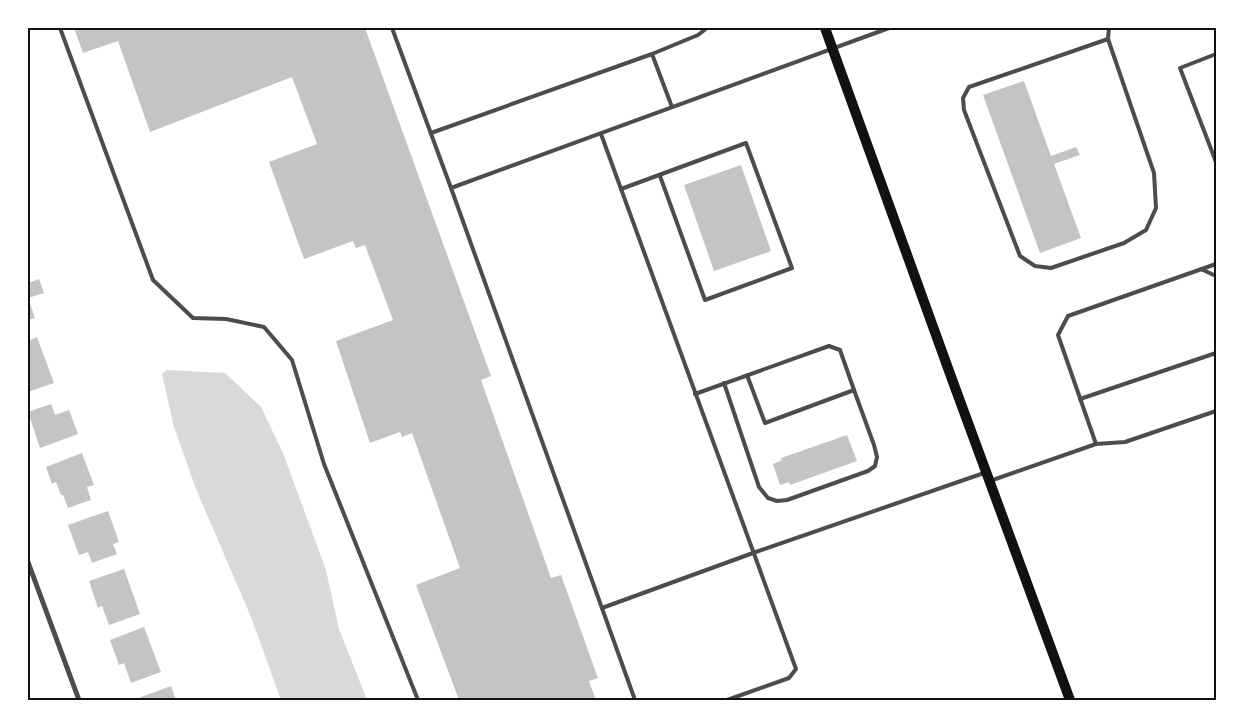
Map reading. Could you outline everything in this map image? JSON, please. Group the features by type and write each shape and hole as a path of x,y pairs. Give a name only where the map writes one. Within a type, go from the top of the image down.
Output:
{"main road":[{"path":"825,28 1070,700"}],"street":[{"path":"28,562 80,700"}],"lane":[{"path":"60,28 152,280 193,318 226,319 264,327 292,360 324,464 418,700"},
{"path":"392,28 635,700"},
{"path":"431,133 652,54 698,36 707,28"},
{"path":"451,188 889,28"},
{"path":"1108,39 969,87 963,98 964,110 1020,256 1035,266 1051,268 1124,244 1146,230 1156,208 1154,173 1108,39 1109,28"},
{"path":"652,54 672,107"},
{"path":"1216,54 1180,68 1216,162"},
{"path":"601,134 796,669 789,678 727,700"},
{"path":"620,189 660,176 746,143 792,268 705,300 660,176"},
{"path":"1096,444 1058,335 1068,316 1216,264"},
{"path":"1201,269 1216,276"},
{"path":"695,394 724,383 829,346 840,350 874,445 877,457 875,466 868,471 787,500 777,501 768,498 759,487 724,383"},
{"path":"1080,399 1216,353"},
{"path":"747,375 765,423 854,390"},
{"path":"602,608 753,553 988,477 1096,444 1125,442 1216,411"}],"shaded area":[{"path":"167,370 225,373 261,407 283,453 326,570 339,629 367,700 281,700 251,617 196,489 174,427 162,374"}],"building":[{"path":"74,28 365,28 491,376 481,380 551,578 561,575 598,678 589,681 596,700 459,700 416,585 460,568 412,433 402,437 400,432 370,443 336,341 393,320 365,245 356,248 353,241 304,259 269,162 317,144 292,77 150,132 118,41 83,53"},
{"path":"1024,81 1051,156 1076,147 1080,155 1054,164 1081,238 1040,253 983,95"},
{"path":"741,165 771,251 714,271 684,185"},
{"path":"39,279 44,293 28,298 28,283"},
{"path":"28,298 35,318 28,320"},
{"path":"37,337 54,383 28,392 28,341"},
{"path":"51,404 55,415 69,410 78,434 40,448 28,412"},
{"path":"847,435 857,461 790,485 789,482 780,485 773,464 782,460 781,458"},
{"path":"82,453 94,485 87,487 91,500 68,508 56,482 52,484 46,467"},
{"path":"108,511 119,542 113,544 117,554 92,563 88,552 79,555 68,525"},
{"path":"124,569 140,614 109,625 102,606 98,608 89,581"},
{"path":"144,627 161,672 131,683 124,663 119,665 110,640"},
{"path":"171,686 176,700 133,700"}]}
